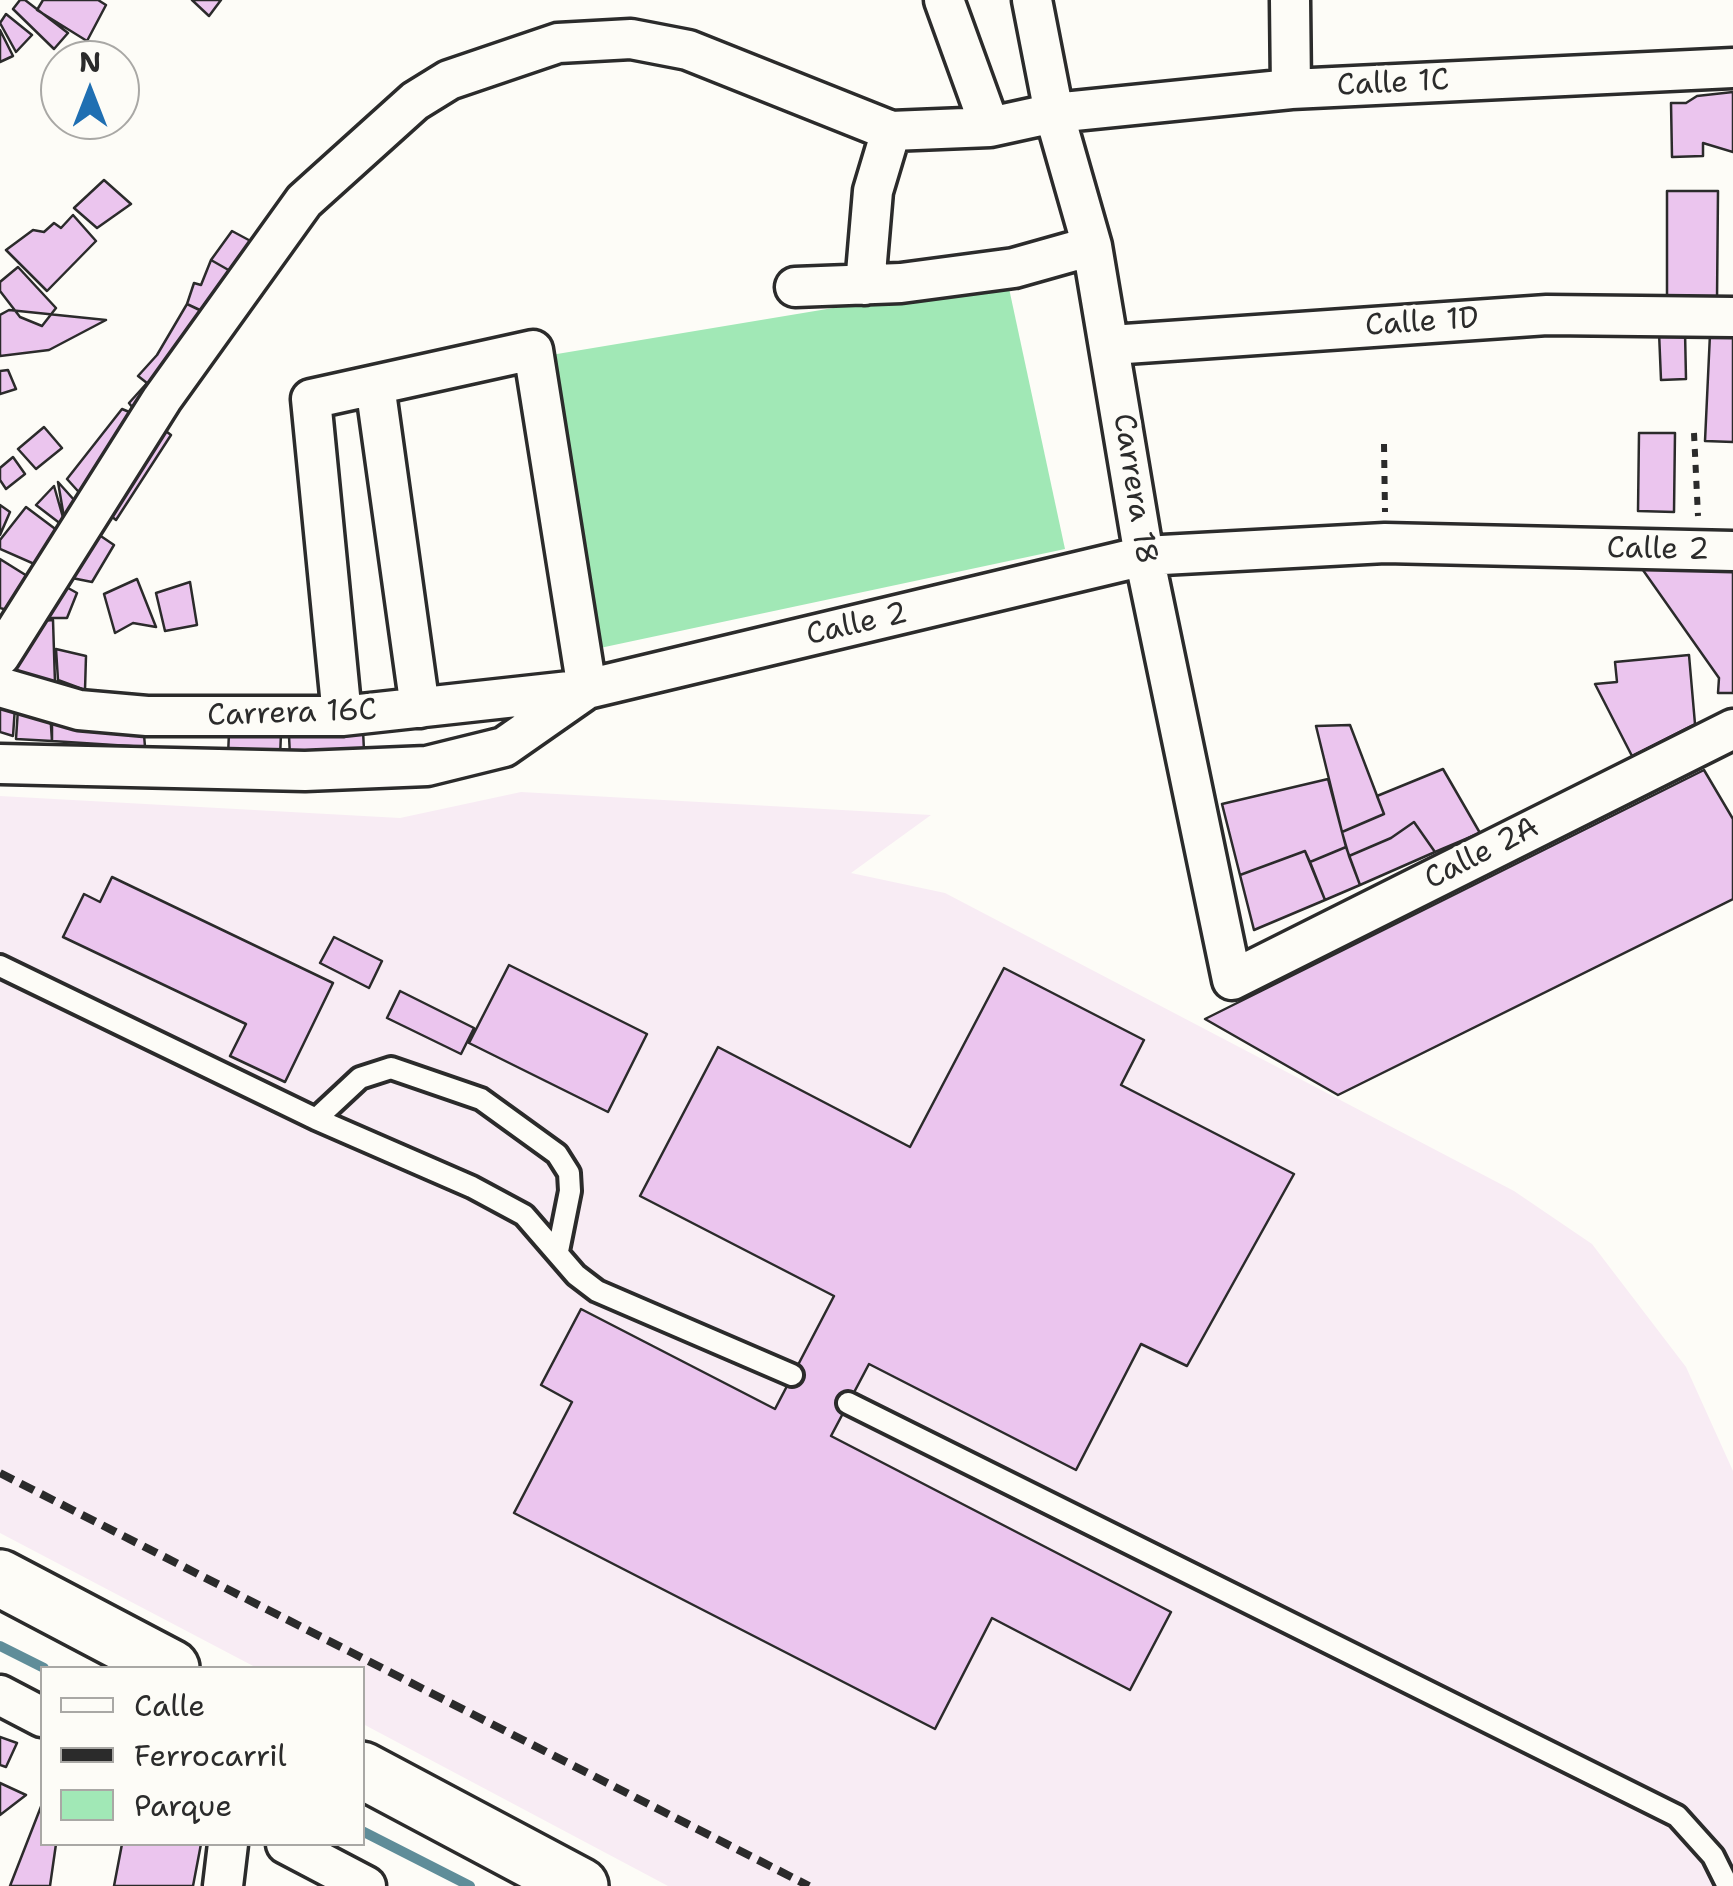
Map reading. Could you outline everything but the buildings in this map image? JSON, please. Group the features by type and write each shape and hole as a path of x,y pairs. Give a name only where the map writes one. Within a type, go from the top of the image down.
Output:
{"main road":[{"path":"0,1578 167,1666"},
{"path":"365,1772 580,1886"}],"street":[{"path":"944,0 990,127"},
{"name":"Carrera 18","path":"1032,0 1054,113 1092,246 1144,556 1232,980"},
{"path":"1290,0 1291,89"},
{"path":"0,656 162,399 304,201 414,101 450,80 558,43 632,40 688,50 890,131 874,191 865,284"},
{"name":"Calle 1C","path":"890,131 990,127 1054,113 1291,89 1733,68"},
{"path":"795,288 1014,268 1092,246"},
{"name":"Calle 1D","path":"1111,345 1547,315 1733,317"},
{"path":"342,716 311,399 533,350 587,689"},
{"path":"375,384 420,708"},
{"name":"Calle 2","path":"0,764 305,771 427,766 504,746 587,689 1144,556 1386,543 1717,552"},
{"name":"Carrera 16C","path":"0,687 79,710 130,715 342,716 587,689"},
{"name":"Calle 2A","path":"1232,980 1733,729"},
{"path":"0,1696 40,1716"},
{"path":"223,1886 228,1846"},
{"path":"290,1846 366,1886"}],"lane":[{"path":"0,966 316,1119 472,1186 524,1215 576,1275 597,1291 792,1375"},
{"path":"316,1119 360,1078 391,1068 481,1099 557,1154 569,1173 570,1190 558,1251"},
{"path":"848,1403 1676,1816 1712,1856 1728,1886"}],"path":[{"path":"1694,432 1717,552"},
{"path":"1384,444 1386,543"}],"shaded area":[{"path":"521,792 931,815 851,873 945,893 1514,1191 1592,1244 1686,1367 1733,1471 1733,1886 668,1886 365,1725 365,1666 253,1666 0,1533 0,796 400,818"}],"green space":[{"path":"1007,279 1065,549 600,648 545,356"}],"waterway":[{"path":"0,1646 40,1666"},
{"path":"365,1833 470,1886"}],"railway":[{"path":"0,1473 809,1886"}]}
